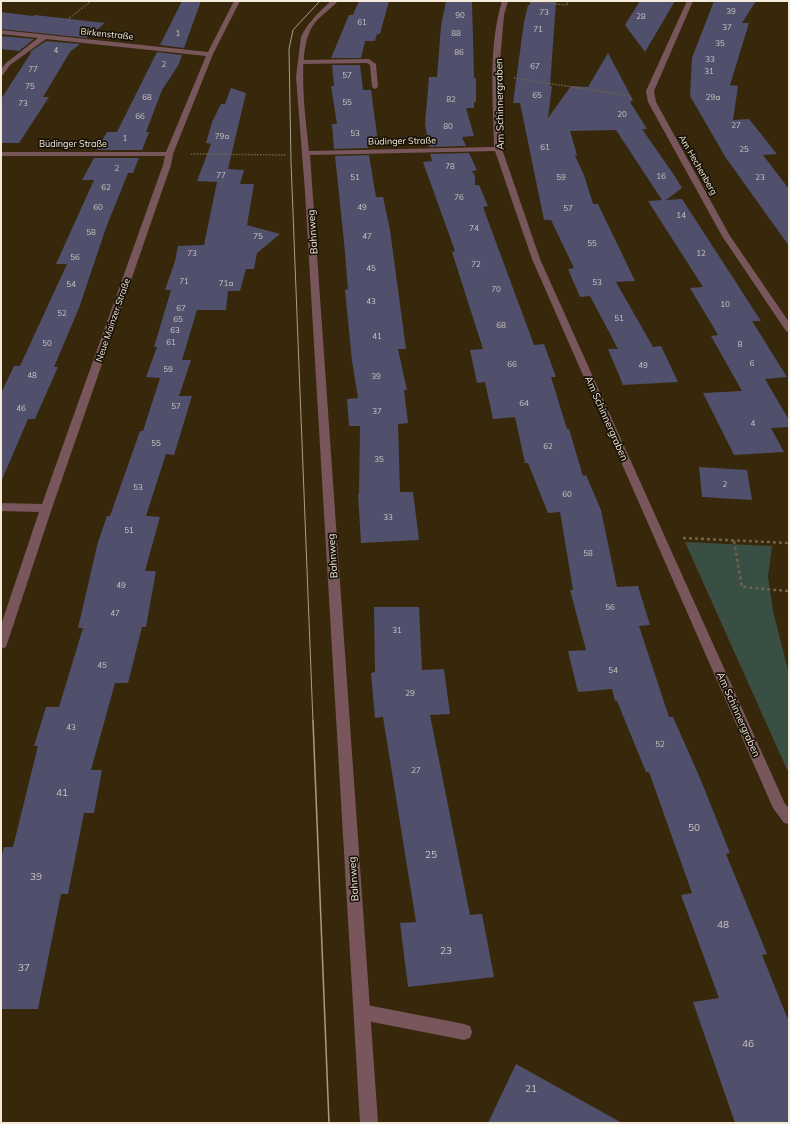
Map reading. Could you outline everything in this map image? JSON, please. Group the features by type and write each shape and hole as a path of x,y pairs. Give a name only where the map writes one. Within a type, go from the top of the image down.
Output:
{"street":[{"name":"Neue Mainzer Straße","path":"1,644 46,508 165,173 169,154 210,54 237,1"},
{"name":"Bahnweg","path":"335,1 313,20 306,31 299,76 306,153 368,1123"},
{"name":"Am Schinnergraben","path":"505,1 501,15 496,76 498,149 536,259 661,537 780,808 789,818"},
{"path":"651,99 650,91 690,1"},
{"name":"Birkenstraße","path":"1,32 210,54"},
{"path":"1,74 8,64 45,36"},
{"path":"301,62 369,61 373,64 375,87"},
{"name":"Am Hechenberg","path":"651,99 662,122 726,236 789,329"},
{"name":"Büdinger Straße","path":"306,153 498,149"},
{"name":"Büdinger Straße","path":"1,154 169,154"},
{"path":"1,507 46,508"},
{"path":"362,1012 464,1032"}],"path":[{"path":"523,1 567,5 568,1"},
{"path":"496,76 651,99"},
{"path":"187,154 272,155"},
{"path":"661,537 789,543"},
{"path":"734,540 742,587 789,591"}],"green space":[{"path":"685,542 772,546 768,577 773,611 789,674 789,774"}],"building":[{"path":"182,1 201,1 184,48 160,45"},
{"path":"359,1 389,1 380,34 377,34 375,41 365,41 361,58 331,58 349,15 353,15"},
{"path":"446,1 472,1 476,102 474,102 474,108 466,108 474,136 462,137 466,146 429,147 425,124 429,77 437,77 441,26"},
{"path":"530,1 556,1 550,86 552,86 548,118 571,86 588,87 608,53 633,100 630,102 647,129 642,129 682,188 666,200 682,199 761,321 752,321 787,377 765,379 789,420 789,427 771,428 784,452 734,455 703,393 742,391 711,336 718,335 690,288 703,287 648,201 662,200 616,130 570,131 577,155 575,156 584,175 593,204 598,204 635,281 616,282 653,347 661,346 678,382 623,385 608,349 618,349 590,296 580,297 568,269 574,268 551,220 544,220 520,103 513,103 524,22"},
{"path":"640,1 675,1 645,52 625,25"},
{"path":"714,1 756,1 742,23 749,23 730,85 738,86 733,120 749,119 777,154 763,155 789,189 789,246 726,158 690,96 692,58"},
{"path":"1,12 105,23 87,38 1,29"},
{"path":"1,36 34,39 19,51 1,49"},
{"path":"46,41 80,44 70,52 43,97 49,97 19,143 1,143 1,99 31,53 30,52"},
{"path":"157,52 182,55 179,64 162,90 146,132 149,132 142,150 97,150 107,132 117,132"},
{"path":"332,65 360,65 363,90 371,90 378,142 367,142 368,148 334,149 332,124 337,124 331,86 334,86"},
{"path":"231,88 246,93 228,169 244,170 240,184 254,184 247,225 280,234 257,253 254,269 246,269 240,291 228,291 226,310 197,310 182,360 191,360 179,396 192,396 174,455 166,454 146,516 160,517 145,571 156,571 146,627 142,627 128,683 115,683 91,770 102,770 94,813 84,813 68,894 61,894 38,1009 1,1009 1,858 4,847 13,847 38,746 34,746 46,707 59,707 83,628 78,628 98,542 107,516 110,516 140,431 143,431 160,378 146,377 157,347 154,347 171,290 165,290 175,261 178,246 204,245 217,182 197,181 211,144 206,143 212,122 221,104 225,104"},
{"path":"469,153 477,170 472,171 475,176 475,185 479,185 488,206 483,207 534,345 544,344 556,377 551,377 567,429 569,429 583,476 586,475 601,510 617,587 638,586 650,625 639,626 669,717 673,717 700,778 730,853 726,854 767,954 762,955 789,1022 789,1123 735,1123 693,1002 719,998 681,895 692,893 649,772 646,772 617,701 615,701 612,689 578,692 568,651 586,650 570,590 573,590 560,512 548,513 528,463 525,463 515,417 493,419 485,382 477,383 470,350 483,349 452,252 455,251 423,162 432,161 430,154"},
{"path":"369,155 376,197 383,197 390,230 406,349 398,349 407,390 404,390 408,423 398,424 400,492 413,492 419,540 361,543 358,494 360,426 349,426 347,399 358,398 352,361 345,290 348,289 335,156"},
{"path":"94,158 139,158 133,173 128,173 107,225 79,308 54,367 58,367 35,419 28,419 1,482 1,393 14,366 20,366 67,264 56,264 94,180 82,180"},
{"path":"699,467 747,470 752,500 702,497"},
{"path":"374,607 419,607 422,670 444,669 450,714 430,715 470,915 482,914 494,977 408,987 400,923 416,922 383,717 375,718 371,673 375,672"},
{"path":"516,1064 622,1123 488,1123"}],"tram line":[{"path":"313,722 291,162 289,49 293,30 320,1"},
{"path":"313,721 329,1123"}]}
